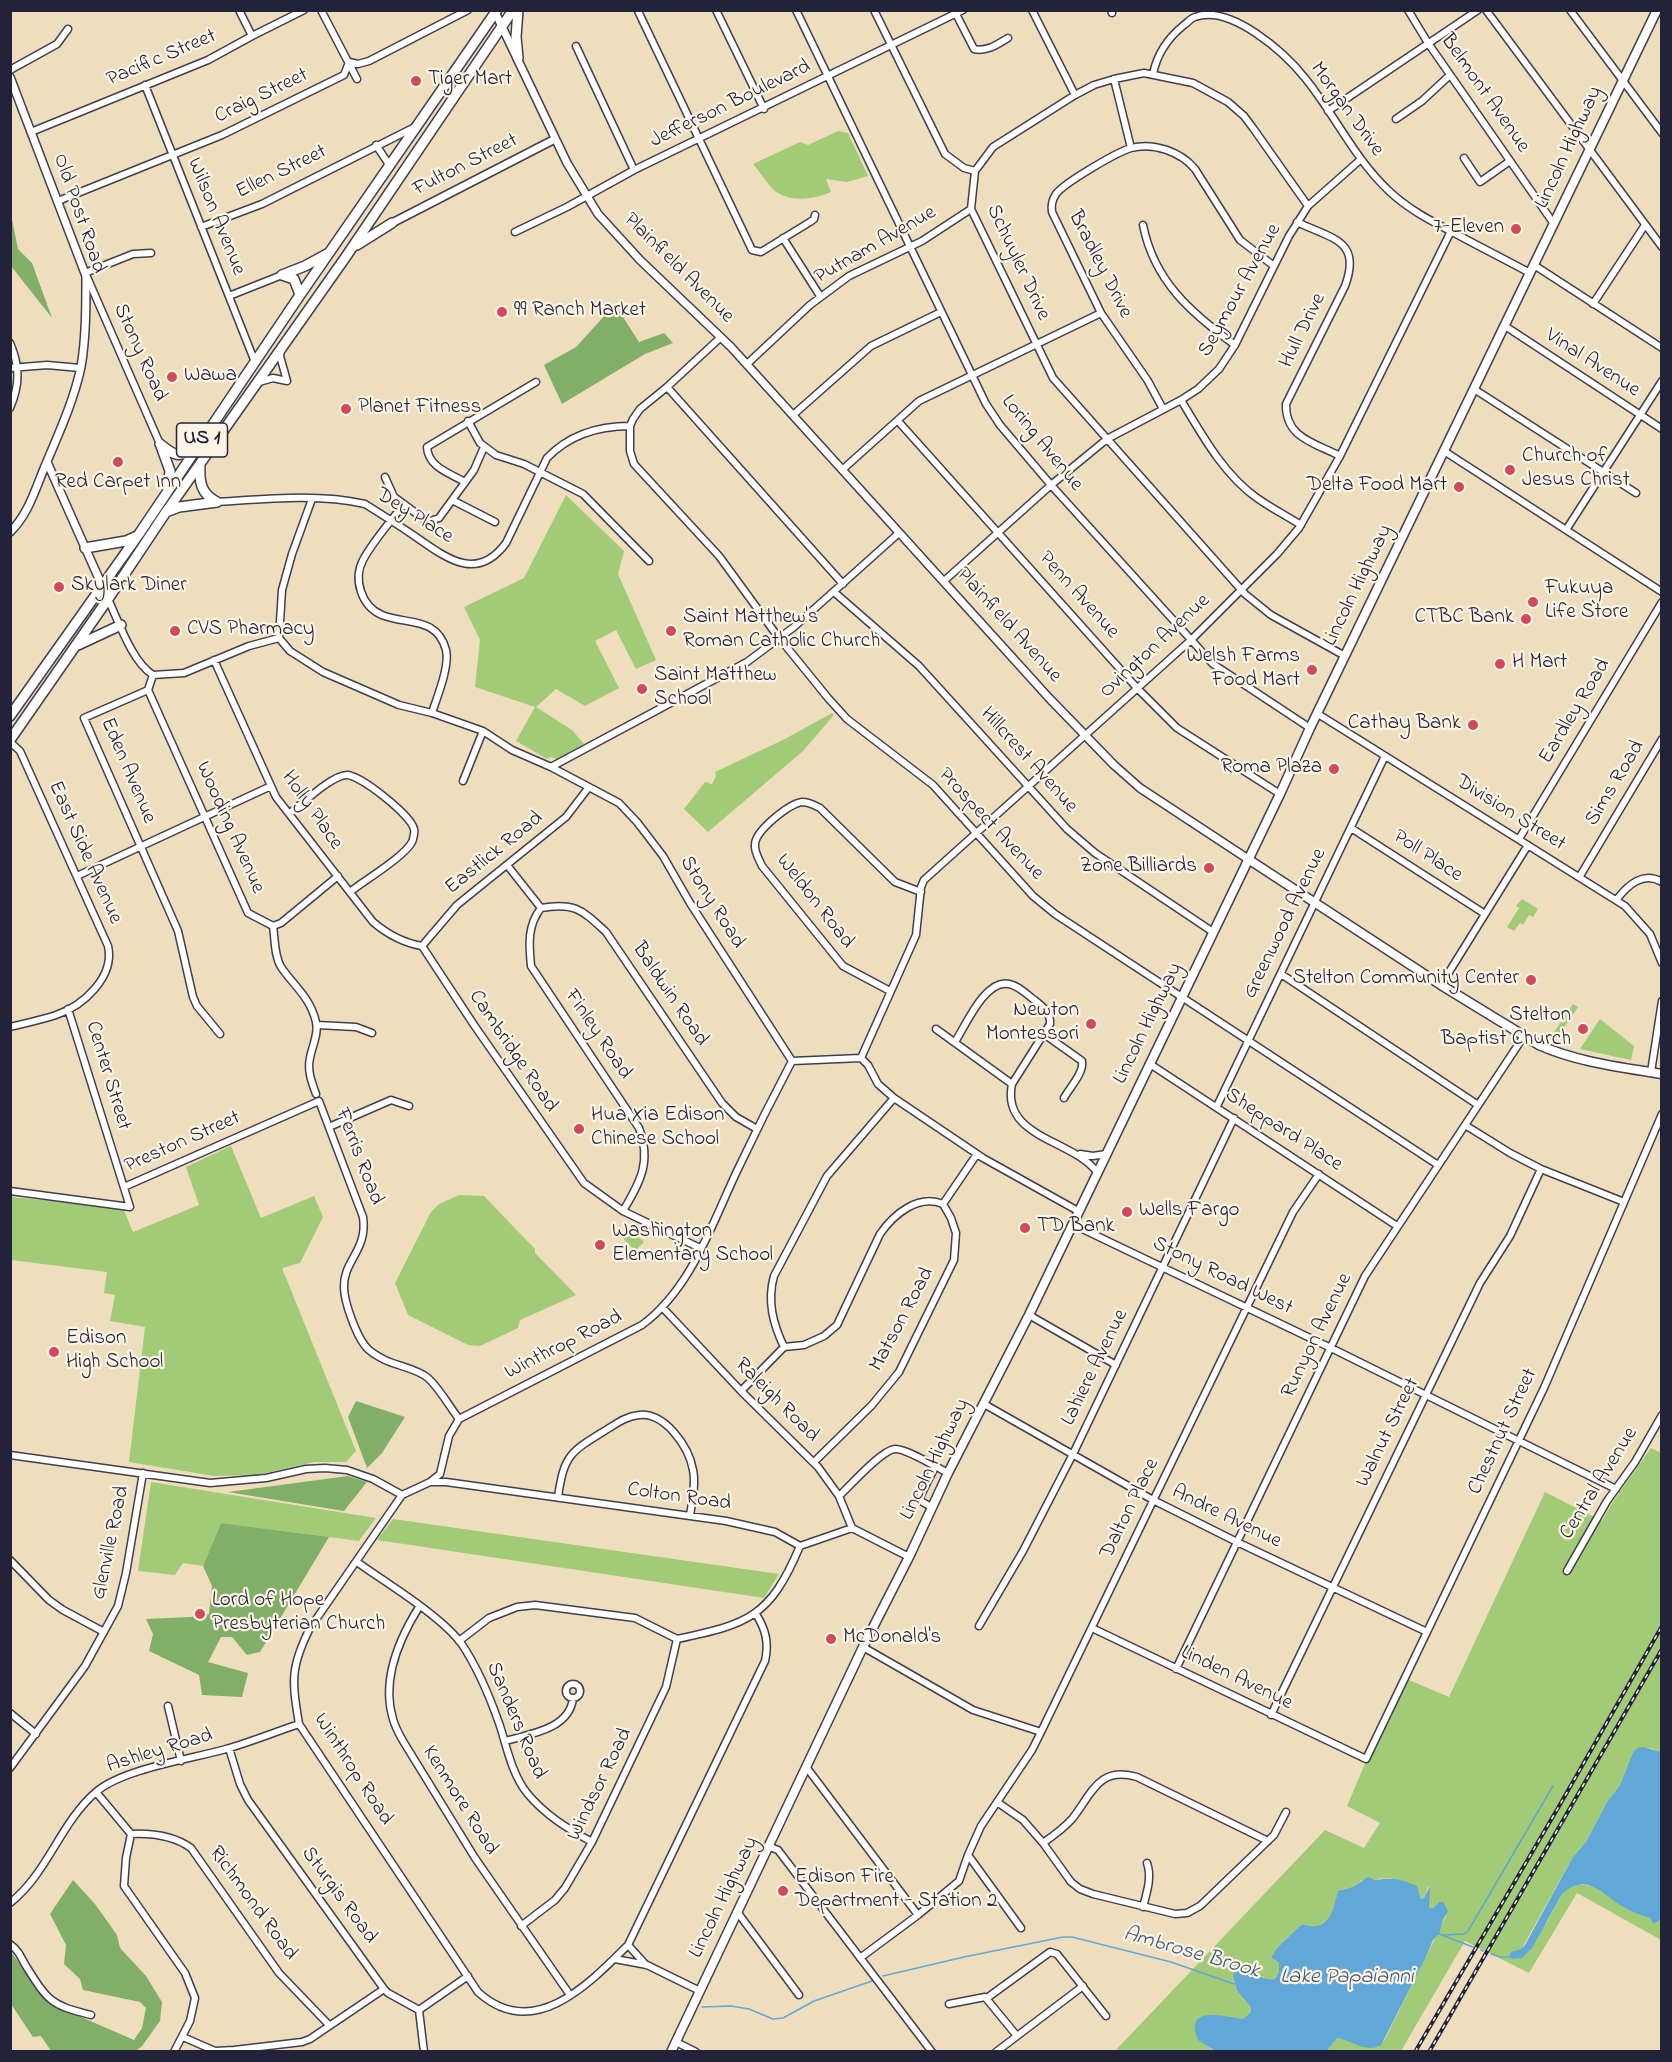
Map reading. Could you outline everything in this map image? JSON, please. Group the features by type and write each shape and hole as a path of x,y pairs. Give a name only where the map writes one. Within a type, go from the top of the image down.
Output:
{"highway":[{"name":"US 1","path":"10,741 166,512 345,258 513,10"},
{"path":"518,10 516,30 518,58"},
{"name":"US 1","path":"10,716 139,534 496,11"},
{"path":"378,209 380,221 386,224 392,222"},
{"path":"345,258 361,242 392,222"},
{"path":"282,274 325,256 342,235"},
{"path":"282,274 294,279 300,295"},
{"path":"160,444 171,454 187,453 212,426"},
{"path":"160,444 170,471 168,491"},
{"path":"200,464 199,474 202,488 209,498 217,502"},
{"path":"166,512 179,507 217,502"},
{"path":"85,548 126,541 139,534"},
{"path":"75,646 121,625"}],"main road":[{"name":"Lincoln Highway","path":"672,2051 948,1473 1029,1315 1183,998 1310,728 1657,11"},
{"name":"Plainfield Avenue","path":"1248,859 1442,985 1554,1052 1662,1074"}],"street":[{"path":"239,10 252,36"},
{"name":"Pacific Street","path":"31,132 208,60 304,10"},
{"path":"321,10 357,80"},
{"path":"349,62 358,64 369,61 468,10"},
{"path":"716,10 764,109"},
{"name":"Loring Avenue","path":"796,10 986,404 1000,425 1051,485 1213,664 1310,728"},
{"path":"874,10 945,154 964,168 975,171"},
{"name":"Jefferson Boulevard","path":"515,232 634,170 764,109 963,10"},
{"path":"1032,10 1075,95"},
{"name":"Belmont Avenue","path":"1408,10 1428,43 1554,224"},
{"path":"1328,111 1478,10"},
{"path":"1486,10 1662,247"},
{"path":"1570,10 1662,133"},
{"name":"Plainfield Avenue","path":"496,11 555,139 598,214 640,260 747,364 899,533 1114,765 1140,788 1248,859"},
{"path":"638,11 753,250 761,252 814,219 815,215"},
{"path":"1657,11 1662,16"},
{"path":"955,12 974,49 991,48 1008,38"},
{"name":"Morgan Drive","path":"1153,74 1159,56 1172,36 1193,14 1223,16 1250,30 1281,54 1297,70 1328,111 1360,160 1405,205 1451,231 1532,269 1593,303 1662,348"},
{"path":"10,70 57,44 68,29"},
{"path":"576,46 634,170"},
{"name":"Craig Street","path":"58,201 222,135 344,75 349,62"},
{"name":"Schuyler Drive","path":"1308,206 1254,128 1228,102 1193,83 1144,73 1094,85 993,147 975,171 970,209 1053,378 1242,590 1271,615 1345,656"},
{"path":"1396,119 1422,101 1450,75"},
{"name":"Old Post Road","path":"10,77 86,274 86,305 80,368 70,406 32,499 16,526 10,531"},
{"path":"1114,79 1131,148"},
{"name":"Wilson Avenue","path":"145,86 255,362"},
{"name":"Ellen Street","path":"201,227 262,204 418,125"},
{"name":"Fulton Street","path":"392,222 555,139"},
{"path":"376,145 390,166"},
{"name":"Bradley Drive","path":"1163,410 1148,381 1101,313 1051,206 1056,194 1108,159 1131,148 1157,147 1171,151 1190,163 1240,240 1274,266"},
{"path":"1464,158 1480,182 1510,161"},
{"name":"Seymour Avenue","path":"944,581 1051,485 1107,439 1181,400 1198,389 1219,369 1235,345 1297,222 1308,206 1360,160"},
{"name":"Putnam Avenue","path":"747,364 820,296 849,276 922,241 970,209"},
{"name":"Hull Drive","path":"1297,222 1341,243 1348,250 1351,260 1345,286 1287,404 1288,420 1296,434 1340,456"},
{"path":"1143,225 1145,237 1162,276 1174,292 1201,320 1235,345"},
{"path":"1593,303 1645,225"},
{"name":"Ovington Avenue","path":"861,1058 916,935 924,880 1191,639 1242,590 1301,525 1340,456 1451,231"},
{"path":"783,238 820,296"},
{"path":"86,274 134,254 151,253"},
{"name":"Stony Road","path":"86,274 160,444"},
{"path":"230,296 282,274"},
{"path":"793,415 871,346 941,312"},
{"path":"842,470 919,402 1101,313"},
{"name":"Vinal Avenue","path":"1504,326 1662,429"},
{"path":"630,426 640,409 721,337"},
{"path":"10,343 14,368 19,380 10,408"},
{"path":"256,384 269,378 287,381 280,356 281,349"},
{"path":"14,368 47,366 80,368"},
{"path":"1566,530 1662,381"},
{"path":"465,482 438,467 428,457 426,448 428,445 536,382"},
{"path":"667,387 843,584"},
{"path":"1474,389 1636,493"},
{"path":"1181,400 1207,442 1230,473 1256,498 1301,525"},
{"path":"468,421 478,441 496,455 524,464 583,494 649,561"},
{"name":"Penn Avenue","path":"898,421 1137,688 1177,728 1280,794"},
{"name":"Dey Place","path":"217,502 332,498 365,504 450,560 470,564 482,563 497,554 506,543 547,458 552,453 571,440 609,426 630,426"},
{"name":"Prospect Avenue","path":"630,426 630,451 634,464 719,556 828,698 847,719 933,785 1033,896 1055,914 1438,1165"},
{"path":"385,477 394,496 428,522 432,522 439,518 474,470 484,447"},
{"path":"1444,451 1662,592"},
{"path":"47,462 102,587 136,657 153,675 184,673 249,646 279,638 282,590 312,499"},
{"path":"452,500 495,522"},
{"path":"404,504 363,561 358,575 359,588 366,602 383,615 422,623 432,629 441,639 446,652 446,665 432,713"},
{"path":"551,767 741,665 780,638 899,533"},
{"name":"Hillcrest Avenue","path":"834,592 919,666 1067,829 1095,853 1214,932"},
{"name":"Eardley Road","path":"1519,839 1662,602"},
{"name":"Stony Road","path":"279,638 290,651 323,672 399,705 432,713 483,731 512,750 551,767 619,803 663,856 690,903 792,1061"},
{"name":"Holly Place","path":"214,660 276,797 373,922 383,930 414,945 422,946"},
{"path":"148,690 153,675"},
{"name":"Wooding Avenue","path":"148,690 248,913 273,926"},
{"name":"Eden Avenue","path":"148,690 84,718 178,931 193,997 197,1006 220,1034"},
{"name":"Division Street","path":"1318,714 1617,899 1630,909 1646,928 1662,963"},
{"path":"463,782 483,731"},
{"name":"Sims Road","path":"1580,876 1662,739"},
{"name":"East Side Avenue","path":"10,741 20,751 108,946 109,966 101,981 76,1005 68,1009"},
{"name":"Greenwood Avenue","path":"1217,1106 1385,756"},
{"path":"290,813 331,781 348,775 358,777 405,814 414,829 413,841 405,851 350,892"},
{"path":"77,876 271,786"},
{"name":"Eastlick Road","path":"422,946 457,904 566,817 589,787"},
{"name":"Weldon Road","path":"890,991 843,966 762,866 754,847 755,841 758,834 782,812 803,802 812,803 820,808 895,882 921,892"},
{"name":"Poll Place","path":"1351,828 1485,914"},
{"path":"1442,985 1528,845"},
{"path":"507,865 541,908"},
{"path":"338,876 286,920 273,926 276,953 280,965 304,994 316,1025 356,1027 372,1033"},
{"path":"1617,899 1626,888 1641,879 1648,877 1662,882"},
{"name":"Baldwin Road","path":"541,908 557,906 585,912 606,932 722,1103 736,1117 757,1129"},
{"name":"Finley Road","path":"541,908 534,918 530,934 531,966 639,1128 643,1139 646,1160 637,1187 623,1212"},
{"name":"Cambridge Road","path":"422,946 584,1183 623,1212 700,1248"},
{"path":"1281,974 1478,1104"},
{"path":"955,1042 984,995 998,984 1018,987 1045,1008 1050,1017 1050,1024 1012,1084 1011,1104 1020,1122 1032,1131 1086,1160 1097,1172"},
{"path":"1651,1072 1662,1001"},
{"path":"10,1027 57,1015 68,1009"},
{"name":"Center Street","path":"68,1009 124,1187"},
{"name":"Ferris Road","path":"316,1025 309,1069 317,1098 363,1217 365,1230 362,1242 344,1277 347,1304 366,1347 375,1355 427,1377 459,1419"},
{"path":"936,1029 1012,1084"},
{"path":"1044,1034 1083,1064 1082,1070 1064,1098"},
{"name":"Runyon Avenue","path":"1176,1669 1365,1276 1524,1036"},
{"path":"792,1061 861,1058 868,1065 878,1084 894,1098 977,1154 1078,1211"},
{"name":"Winthrop Road","path":"459,1419 628,1332 653,1316 674,1294 700,1248 792,1061"},
{"name":"Sheppard Place","path":"1150,1064 1397,1226"},
{"name":"Preston Street","path":"11,1189 130,1207 124,1187 317,1098"},
{"path":"784,1347 771,1311 770,1290 774,1276 827,1176 894,1098"},
{"path":"329,1127 391,1100 409,1106"},
{"name":"Chestnut Street","path":"1366,1759 1520,1440 1662,1114"},
{"name":"Lahiere Avenue","path":"979,1626 1023,1551 1073,1454 1234,1118"},
{"path":"1465,1125 1541,1169 1624,1202"},
{"path":"1073,1152 1093,1156 1106,1154"},
{"path":"741,1391 784,1347 804,1345 824,1336 837,1325 880,1234 888,1224 903,1210 933,1200 943,1204 977,1154"},
{"name":"Walnut Street","path":"1271,1715 1480,1283 1523,1212 1541,1169"},
{"name":"Dalton Place","path":"860,1958 959,1881 981,1826 1032,1750 1041,1732 1293,1212 1319,1174"},
{"name":"Matson Road","path":"814,1462 872,1405 899,1372 954,1260 956,1233 943,1204"},
{"name":"Stony Road West","path":"1072,1224 1163,1266 1616,1488"},
{"name":"Raleigh Road","path":"662,1306 741,1391 814,1462 839,1496 852,1528"},
{"path":"1029,1315 1116,1365"},
{"name":"Andre Avenue","path":"984,1404 1154,1500 1427,1632"},
{"path":"558,1497 562,1472 578,1447 625,1419 648,1415 657,1418 673,1431 687,1453 693,1469 694,1481 690,1516"},
{"name":"Central Avenue","path":"1567,1571 1662,1415"},
{"path":"10,1455 210,1483 266,1478 306,1469 325,1468 358,1473 402,1495 430,1482 440,1474 449,1436 459,1419"},
{"path":"839,1496 890,1449 894,1448 903,1450 948,1473"},
{"path":"932,1507 921,1502 920,1497 935,1467"},
{"name":"Glenville Road","path":"10,1768 85,1666 118,1606 143,1473"},
{"name":"Colton Road","path":"430,1482 446,1482 726,1521 775,1532 800,1546"},
{"name":"Winthrop Road","path":"402,1495 310,1628 300,1647 294,1670 293,1687 299,1724 478,1992 488,2001 507,2010 530,2013 548,2009 599,1974 628,1945 765,1661 767,1639 764,1626 756,1614"},
{"path":"459,1641 489,1618 517,1607 535,1605 635,1617 677,1639 726,1628 756,1614 774,1596 800,1546 852,1528 909,1557"},
{"path":"10,1560 49,1600 104,1632"},
{"name":"Sanders Road","path":"357,1562 435,1618 459,1641 486,1688 512,1764 525,1791 557,1822 592,1842"},
{"name":"Kenmore Road","path":"419,1607 401,1638 396,1652 391,1677 390,1708 393,1721 475,1858 570,1995"},
{"name":"Linden Avenue","path":"1092,1628 1366,1759"},
{"name":"Windsor Road","path":"521,1926 555,1900 565,1888 592,1842 666,1687 677,1639"},
{"path":"864,1647 973,1710 1041,1732"},
{"path":"505,1741 555,1725 568,1713 572,1707 573,1698"},
{"path":"168,1706 181,1761"},
{"path":"10,1713 36,1734"},
{"name":"Ashley Road","path":"10,1903 23,1893 68,1825 96,1792 120,1778 229,1748 299,1724"},
{"name":"Sturgis Road","path":"229,1748 240,1785 248,1800 384,1989 419,2010"},
{"path":"807,1768 918,1915"},
{"path":"1043,1843 1072,1819 1094,1786 1107,1777 1127,1774 1268,1841"},
{"path":"96,1792 131,1834 124,1886 185,1973 195,1998 190,2021 174,2052"},
{"path":"997,1802 1023,1820 1071,1882 1080,1889 1175,1914 1194,1910 1200,1906 1268,1841 1278,1829 1286,1812"},
{"name":"Richmond Road","path":"131,1834 173,1839 192,1848 279,1972 329,2025"},
{"path":"770,1847 778,1850 932,2052"},
{"path":"968,1855 1021,1928"},
{"path":"1143,1907 1150,1880 1147,1863"},
{"path":"738,1913 799,1995"},
{"path":"10,1944 20,1952 24,1963 46,1997 63,2008 91,2015"},
{"path":"628,1945 647,1965"},
{"path":"987,1998 1050,1952 1057,1954 1106,2016"},
{"path":"615,1959 647,1965 700,1991"},
{"path":"424,2052 419,2010 468,1976"},
{"path":"996,2052 1083,1986"},
{"path":"183,2037 215,2051 302,2042 310,2039 384,1989"},
{"path":"949,2004 985,1996 1017,2036"},
{"path":"676,2042 696,2052"}],"green space":[{"path":"838,131 848,133 868,176 847,182 826,179 831,192 803,199 781,195 772,188 753,164 800,142 808,145"},
{"path":"10,210 18,249 32,263 52,318 11,266"},
{"path":"616,306 639,342 664,333 673,343 645,354 562,404 544,365 576,347"},
{"path":"566,495 624,551 618,574 656,660 636,669 616,630 595,641 619,688 585,706 556,689 536,707 572,730 584,744 557,759 551,757 547,759 516,741 535,707 475,687 480,640 464,607 524,578"},
{"path":"832,713 834,715 803,751 708,832 684,809 705,782 712,784 716,776 715,772 785,739"},
{"path":"1522,899 1538,909 1533,917 1529,915 1523,925 1520,923 1514,931 1507,927 1519,908 1516,906"},
{"path":"1573,1004 1578,1007 1555,1041 1550,1038"},
{"path":"1600,1019 1634,1046 1631,1060 1580,1049"},
{"path":"231,1146 261,1218 314,1196 323,1217 300,1263 282,1268 356,1451 346,1462 314,1462 257,1475 214,1476 129,1462 145,1327 110,1321 115,1295 104,1293 107,1272 11,1260 11,1197 123,1208 133,1232 199,1205 186,1167"},
{"path":"459,1195 484,1196 576,1295 520,1320 518,1328 480,1346 468,1345 408,1315 395,1283 431,1212 439,1204"},
{"path":"631,1229 644,1242 635,1251 622,1237"},
{"path":"356,1401 405,1417 382,1453 367,1468 348,1417"},
{"path":"1651,1448 1661,1453 1661,1752 1650,1748 1633,1752 1620,1785 1607,1802 1586,1842 1573,1857 1516,1959 1547,1922 1562,1894 1569,1887 1577,1884 1594,1886 1603,1890 1618,1903 1650,1918 1653,1924 1659,1921 1661,1916 1661,1940 1577,1893 1529,1973 1465,1941 1401,2051 1327,2051 1337,2038 1384,2041 1446,1916 1439,1902 1433,1908 1427,1905 1430,1886 1424,1898 1421,1899 1419,1891 1390,1878 1362,1880 1353,1888 1343,1889 1337,1894 1334,1909 1325,1922 1316,1926 1301,1925 1278,1947 1274,1960 1279,1963 1279,1972 1275,1979 1270,1980 1255,1973 1234,1973 1237,1991 1250,2006 1251,2012 1243,2019 1199,2019 1197,2029 1200,2038 1215,2051 1114,2052 1325,1830 1364,1848 1380,1823 1347,1806 1402,1677 1449,1697 1545,1492 1602,1521"},
{"path":"348,1476 367,1482 344,1511 228,1492"},
{"path":"151,1482 376,1518 359,1541 221,1523 203,1566 183,1563 175,1575 138,1571"},
{"path":"393,1519 779,1574 764,1598 377,1540"},
{"path":"221,1523 329,1537 260,1652 247,1655 232,1637 221,1637 208,1662 248,1673 242,1697 202,1695 199,1675 149,1651 153,1634 146,1619 209,1614 212,1586 203,1566"},
{"path":"73,1880 95,1904 117,1935 120,1948 146,1976 162,2002 160,2021 136,2051 51,2051 41,2036 33,2037 11,2004 11,1952 49,2003 134,2040 142,2028 146,2008 140,2002 83,1990 80,1979 64,1964 66,1945 50,1914"}],"water":[{"path":"1643,1747 1661,1752 1662,1916 1659,1921 1653,1924 1650,1918 1624,1907 1592,1886 1578,1885 1562,1894 1532,1948 1522,1958 1512,1959 1509,1957 1511,1952 1525,1945 1573,1857 1586,1842 1607,1802 1620,1785 1633,1752"},
{"name":"Lake Papaianni","path":"1368,1877 1377,1880 1399,1880 1417,1886 1421,1899 1424,1898 1430,1886 1429,1908 1443,1902 1448,1911 1439,1934 1433,1940 1381,2045 1370,2048 1337,2038 1327,2051 1215,2051 1198,2040 1195,2029 1196,2021 1201,2017 1217,2015 1243,2019 1251,2012 1250,2006 1237,1991 1234,1973 1246,1972 1275,1979 1279,1972 1279,1963 1272,1956 1278,1947 1301,1925 1315,1926 1325,1922 1329,1918 1338,1891 1353,1887"}],"waterway":[{"path":"1443,1935 1464,1934 1468,1931 1553,1786"},
{"name":"Ambrose Brook","path":"1439,1934 1473,1947"},
{"name":"Ambrose Brook","path":"883,1976 964,1957 1072,1937 1171,1962 1234,1984"},
{"name":"Ambrose Brook","path":"1491,1954 1510,1957"},
{"name":"Ambrose Brook","path":"702,2007 731,2006 749,2009 773,2019 783,2018 814,2001 872,1981"}],"railway":[{"path":"1415,2052 1662,1626"},
{"path":"1429,2052 1662,1649"}],"place":[{"name":"Tiger Mart","path":"416,81"},
{"name":"7-Eleven","path":"1516,229"},
{"name":"99 Ranch Market","path":"502,312"},
{"name":"Wawa","path":"172,377"},
{"name":"Planet Fitness","path":"346,409"},
{"name":"Red Carpet Inn","path":"118,462"},
{"name":"Church of Jesus Christ","path":"1510,470"},
{"name":"Delta Food Mart","path":"1459,487"},
{"name":"Skylark Diner","path":"59,587"},
{"name":"Fukuya Life Store","path":"1533,602"},
{"name":"CTBC Bank","path":"1526,619"},
{"name":"CVS Pharmacy","path":"175,631"},
{"name":"Saint Matthew's Roman Catholic Church","path":"671,631"},
{"name":"H Mart","path":"1500,664"},
{"name":"Welsh Farms Food Mart","path":"1312,670"},
{"name":"Saint Matthew School","path":"642,689"},
{"name":"Cathay Bank","path":"1473,725"},
{"name":"Roma Plaza","path":"1334,769"},
{"name":"Zone Billiards","path":"1209,868"},
{"name":"Stelton Community Center","path":"1531,980"},
{"name":"Newton Montessori","path":"1091,1024"},
{"name":"Stelton Baptist Church","path":"1583,1029"},
{"name":"Hua Xia Edison Chinese School","path":"579,1129"},
{"name":"Wells Fargo","path":"1127,1212"},
{"name":"TD Bank","path":"1025,1228"},
{"name":"Washington Elementary School","path":"600,1245"},
{"name":"Edison High School","path":"54,1352"},
{"name":"Lord of Hope Presbyterian Church","path":"200,1614"},
{"name":"McDonald's","path":"831,1639"},
{"name":"Edison Fire Department - Station 2","path":"783,1891"}]}
